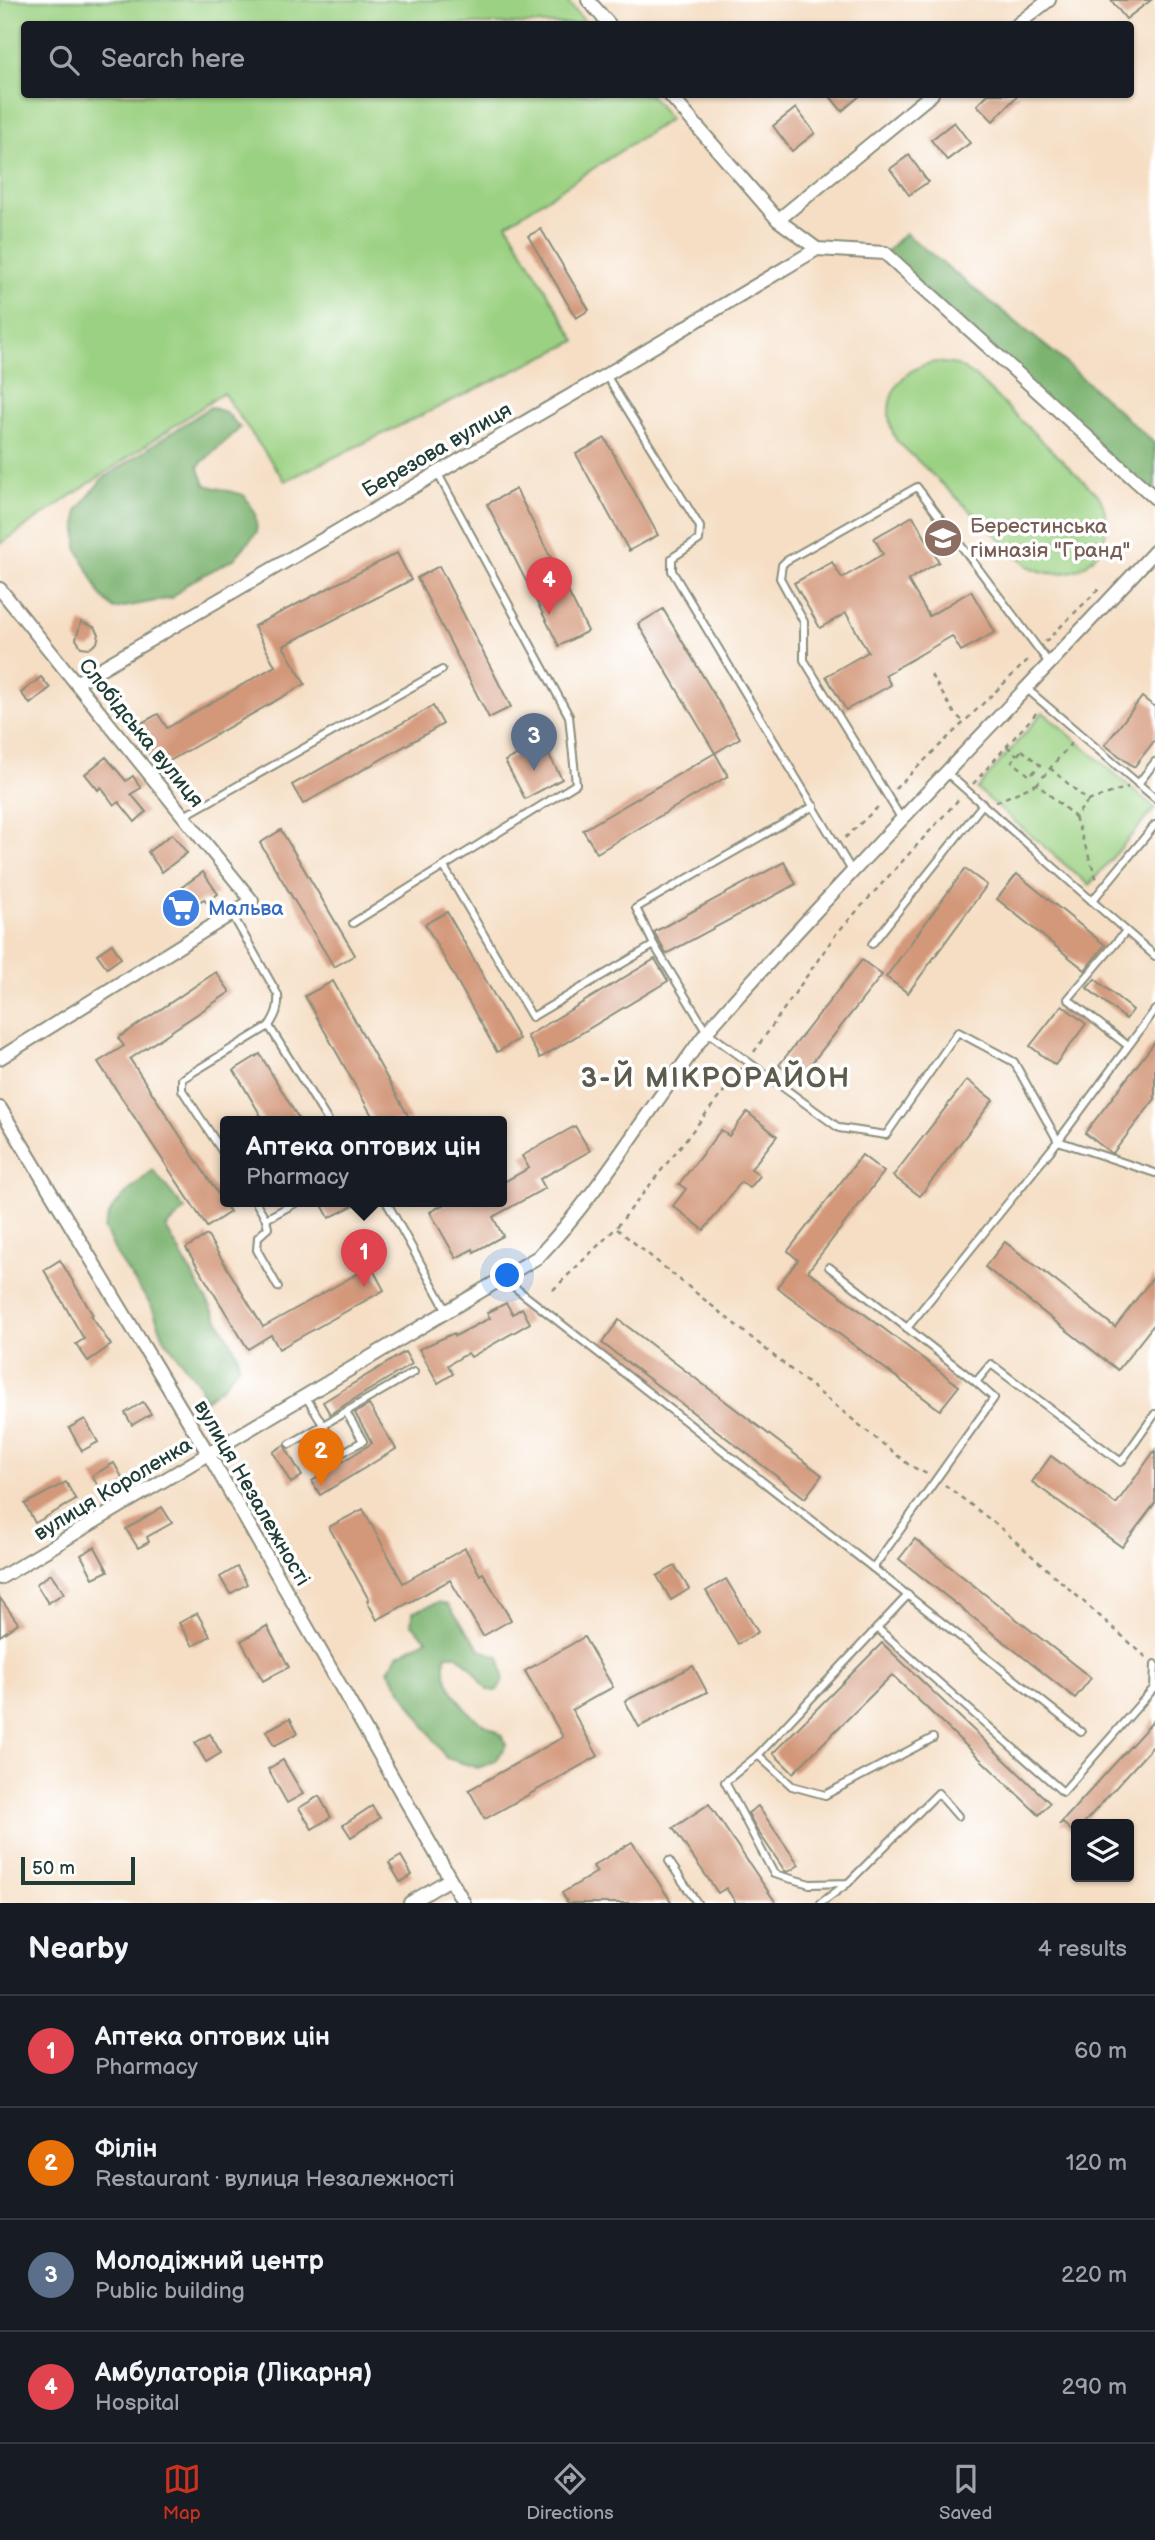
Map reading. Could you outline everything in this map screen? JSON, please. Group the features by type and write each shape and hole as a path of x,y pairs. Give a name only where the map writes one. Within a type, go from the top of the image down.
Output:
{"street":[{"path":"588,0 606,21"},
{"path":"1022,21 1049,0"},
{"path":"672,98 778,220 817,249 885,253 1155,498"},
{"path":"778,220 927,98"},
{"name":"Березова вулиця","path":"76,683 817,249"},
{"name":"вулиця Короленка","path":"0,1578 538,1257 566,1228 707,1032 901,818 1027,689 1155,551"},
{"name":"Слобідська вулиця","path":"0,589 252,901 232,914"},
{"path":"0,1058 232,914"},
{"name":"вулиця Незалежності","path":"0,1108 209,1455 464,1903"},
{"path":"410,1903 450,1879"}],"lane":[{"path":"606,375 700,527 699,540 671,558 671,571 852,871"},
{"path":"353,923 576,784 569,716 437,472"},
{"path":"901,818 804,660 806,626 780,578 782,565 917,487 1050,664"},
{"path":"183,817 442,670"},
{"path":"1027,689 1155,798"},
{"path":"1138,784 1155,762"},
{"path":"945,771 1155,957"},
{"path":"872,944 985,805"},
{"path":"814,806 636,908 654,945 707,1032 839,1128 886,1135 958,1032 1014,1062 1058,1141 1155,1173"},
{"path":"1092,901 1155,825"},
{"path":"444,867 532,1017 654,945"},
{"path":"220,1148 182,1090 182,1079 269,1027 279,1003 278,995 232,914"},
{"path":"1126,931 1068,999 1127,1045"},
{"path":"906,1328 1058,1141 1155,1010"},
{"path":"269,1027 325,1116"},
{"path":"259,1207 267,1219 268,1228 258,1237 257,1250 278,1287"},
{"path":"267,1219 288,1207"},
{"path":"389,1207 447,1311"},
{"path":"829,1267 995,1398 873,1568"},
{"path":"504,1279 1081,1732"},
{"path":"976,1382 990,1363 1121,1462 1155,1414"},
{"path":"290,1444 414,1372"},
{"path":"306,1397 340,1454 363,1441 346,1412"},
{"path":"848,1883 810,1884 774,1874 725,1782 758,1755 908,1595"},
{"path":"877,1628 1063,1792 1154,1688 1155,1664"},
{"path":"758,1755 792,1786 825,1795 933,1738"},
{"path":"821,1903 848,1883 938,1793 958,1816"},
{"path":"669,1861 697,1903"}],"path":[{"path":"838,845 1105,582"},
{"path":"931,675 955,714 964,722"},
{"path":"553,1290 616,1228 747,1062 836,933 1045,703"},
{"path":"985,805 1037,784 1080,733"},
{"path":"1007,746 1017,755"},
{"path":"1022,750 1040,765 1035,770 1030,776 1012,761 1022,750"},
{"path":"1050,768 1088,801"},
{"path":"1035,770 1043,776"},
{"path":"1037,784 1075,817 1101,890"},
{"path":"1075,817 1088,801 1138,784"},
{"path":"616,1228 909,1465 937,1479 996,1524 1155,1664"}],"green space":[{"path":"0,0 566,0 584,21 21,21 21,98 652,98 670,119 507,224 576,341 285,481 223,393 0,544"},
{"path":"905,233 1058,356 1155,444 1155,498 885,253"},
{"path":"936,362 957,365 975,376 1099,496 1105,514 1106,532 1101,547 1092,560 1064,573 1046,573 1028,566 896,440 889,414 894,390 910,372"},
{"path":"210,407 226,412 240,428 198,466 205,485 244,495 255,512 257,532 234,559 188,583 172,598 114,609 101,596 77,548 77,511 101,480"},
{"path":"1043,712 1155,808 1089,885 977,789"},
{"path":"153,1170 185,1210 166,1228 237,1353 239,1365 222,1387 205,1400 198,1383 164,1338 152,1307 118,1257 104,1228 117,1203"},
{"path":"439,1602 448,1605 481,1650 499,1657 502,1666 503,1679 499,1687 496,1691 487,1690 472,1668 457,1655 446,1655 446,1673 453,1692 472,1715 499,1733 506,1745 496,1761 478,1768 446,1758 388,1670 398,1655 427,1639 411,1624 413,1612"}],"building":[{"path":"1111,0 1151,0 1126,19"},
{"path":"831,98 857,98 842,111"},
{"path":"984,98 1015,98 993,121 977,105"},
{"path":"796,108 815,133 792,151 773,126"},
{"path":"954,122 970,143 947,160 931,140"},
{"path":"909,155 928,182 909,195 890,169"},
{"path":"541,229 589,310 576,318 528,236"},
{"path":"605,438 658,535 629,551 576,454"},
{"path":"516,489 588,631 559,646 487,504"},
{"path":"913,516 939,562 908,580 929,616 971,591 995,632 961,651 952,636 885,675 891,685 846,710 826,676 868,652 846,613 820,628 794,583 832,562 842,578 883,554 874,538"},
{"path":"397,553 411,580 283,646 305,684 157,768 134,727 158,714 167,728 275,666 254,626"},
{"path":"439,566 511,707 489,718 417,578"},
{"path":"663,609 740,738 715,753 638,624"},
{"path":"81,622 94,627 99,634 97,643 90,648 81,647 76,639"},
{"path":"41,677 50,688 30,704 21,693"},
{"path":"1142,697 1155,707 1155,740 1134,767 1105,745"},
{"path":"433,706 443,724 303,804 292,785"},
{"path":"542,742 562,779 525,799 505,761"},
{"path":"715,753 728,776 597,853 583,830"},
{"path":"106,757 126,781 133,776 141,788 131,794 146,812 135,822 119,802 114,805 101,787 98,790 85,774"},
{"path":"281,830 355,955 334,967 260,843"},
{"path":"172,834 187,853 162,872 148,852"},
{"path":"784,862 796,884 666,954 654,932"},
{"path":"965,869 987,885 908,993 886,977"},
{"path":"203,872 218,894 206,902 204,899 178,916 168,902 185,891 182,887"},
{"path":"1017,874 1105,945 1085,970 997,899"},
{"path":"447,912 519,1039 497,1052 425,924"},
{"path":"112,944 121,958 107,968 97,954"},
{"path":"655,959 668,981 540,1058 527,1036"},
{"path":"862,960 882,975 798,1080 779,1065"},
{"path":"216,972 230,992 130,1059 220,1197 220,1207 227,1207 230,1212 207,1227 98,1062 124,1046 118,1038"},
{"path":"1095,979 1133,1010 1126,1019 1087,988"},
{"path":"333,981 408,1116 372,1116 305,996"},
{"path":"1062,1005 1086,1024 1055,1065 1030,1046"},
{"path":"1155,1042 1155,1099 1111,1153 1085,1133"},
{"path":"260,1054 297,1116 261,1116 234,1070"},
{"path":"967,1080 993,1100 920,1196 893,1176"},
{"path":"747,1112 777,1136 751,1169 760,1176 750,1188 741,1182 704,1230 673,1206 686,1189 679,1184 721,1130 729,1136"},
{"path":"575,1126 590,1151 540,1179 545,1188 493,1217 503,1236 474,1252 473,1249 456,1258 430,1212 439,1207 507,1207 507,1180 529,1168 522,1156"},
{"path":"862,1155 884,1172 808,1271 959,1386 940,1410 777,1287 798,1260 788,1251"},
{"path":"323,1207 350,1207 329,1218"},
{"path":"207,1235 263,1327 371,1266 384,1290 279,1349 271,1335 248,1349 186,1248"},
{"path":"1005,1242 1115,1327 1155,1275 1155,1323 1118,1370 985,1267"},
{"path":"60,1260 93,1315 91,1316 111,1345 88,1361 76,1344 84,1339 44,1270"},
{"path":"506,1303 513,1314 522,1308 530,1323 471,1357 468,1353 448,1365 453,1374 438,1383 419,1349 454,1333 455,1336 490,1318 487,1313"},
{"path":"619,1320 822,1475 805,1498 602,1343"},
{"path":"405,1352 412,1364 330,1414 323,1402"},
{"path":"143,1402 151,1414 132,1425 125,1413"},
{"path":"369,1405 396,1449 320,1495 312,1481 372,1443 355,1413"},
{"path":"85,1419 98,1442 82,1451 69,1428"},
{"path":"284,1445 302,1476 291,1483 273,1452"},
{"path":"1155,1450 1155,1503 1122,1547 1032,1482 1051,1456 1116,1504"},
{"path":"114,1463 123,1479 101,1491 92,1476"},
{"path":"66,1482 76,1500 35,1523 25,1504"},
{"path":"162,1507 172,1523 147,1537 149,1542 138,1548 126,1529"},
{"path":"363,1509 403,1583 465,1548 511,1620 483,1636 450,1580 377,1620 329,1527"},
{"path":"915,1539 1091,1678 1075,1698 899,1559"},
{"path":"95,1547 108,1571 93,1578 81,1555"},
{"path":"675,1566 689,1589 671,1600 657,1576"},
{"path":"237,1567 247,1584 230,1594 220,1577"},
{"path":"51,1574 64,1593 48,1603 36,1584"},
{"path":"726,1579 758,1632 738,1644 706,1591"},
{"path":"0,1598 18,1623 0,1636"},
{"path":"197,1613 210,1636 193,1646 179,1623"},
{"path":"267,1626 289,1667 263,1681 241,1641"},
{"path":"584,1637 613,1687 572,1710 598,1756 485,1819 469,1790 563,1737 525,1671"},
{"path":"882,1643 1050,1803 1039,1815 892,1675 793,1773 773,1753"},
{"path":"693,1666 707,1692 639,1727 625,1701"},
{"path":"290,1718 298,1733 274,1746 266,1731"},
{"path":"1155,1719 1155,1744 1088,1819 1071,1819 1071,1830 1060,1824"},
{"path":"210,1734 221,1753 206,1762 195,1743"},
{"path":"283,1760 303,1794 287,1803 268,1769"},
{"path":"319,1796 331,1817 312,1829 299,1808"},
{"path":"709,1804 776,1903 736,1903 726,1888 718,1893 673,1828"},
{"path":"372,1806 380,1818 351,1837 343,1825"},
{"path":"758,1806 799,1865 788,1872 748,1813"},
{"path":"632,1842 672,1903 568,1903 562,1893 597,1872 593,1866"},
{"path":"401,1856 412,1875 400,1882 389,1863"}],"place":[{"name":"Берестинська гімназія \"Гранд\"","path":"943,538"},
{"name":"Амбулаторія (Лікарня)","path":"549,615"},
{"name":"Молодіжний центр","path":"534,771"},
{"name":"Мальва","path":"181,908"},
{"name":"Аптека оптових цін","path":"364,1287"},
{"name":"Філін","path":"321,1486"}],"district":[{"name":"3-Й МІКРОРАЙОН","path":"716,1078"}]}
